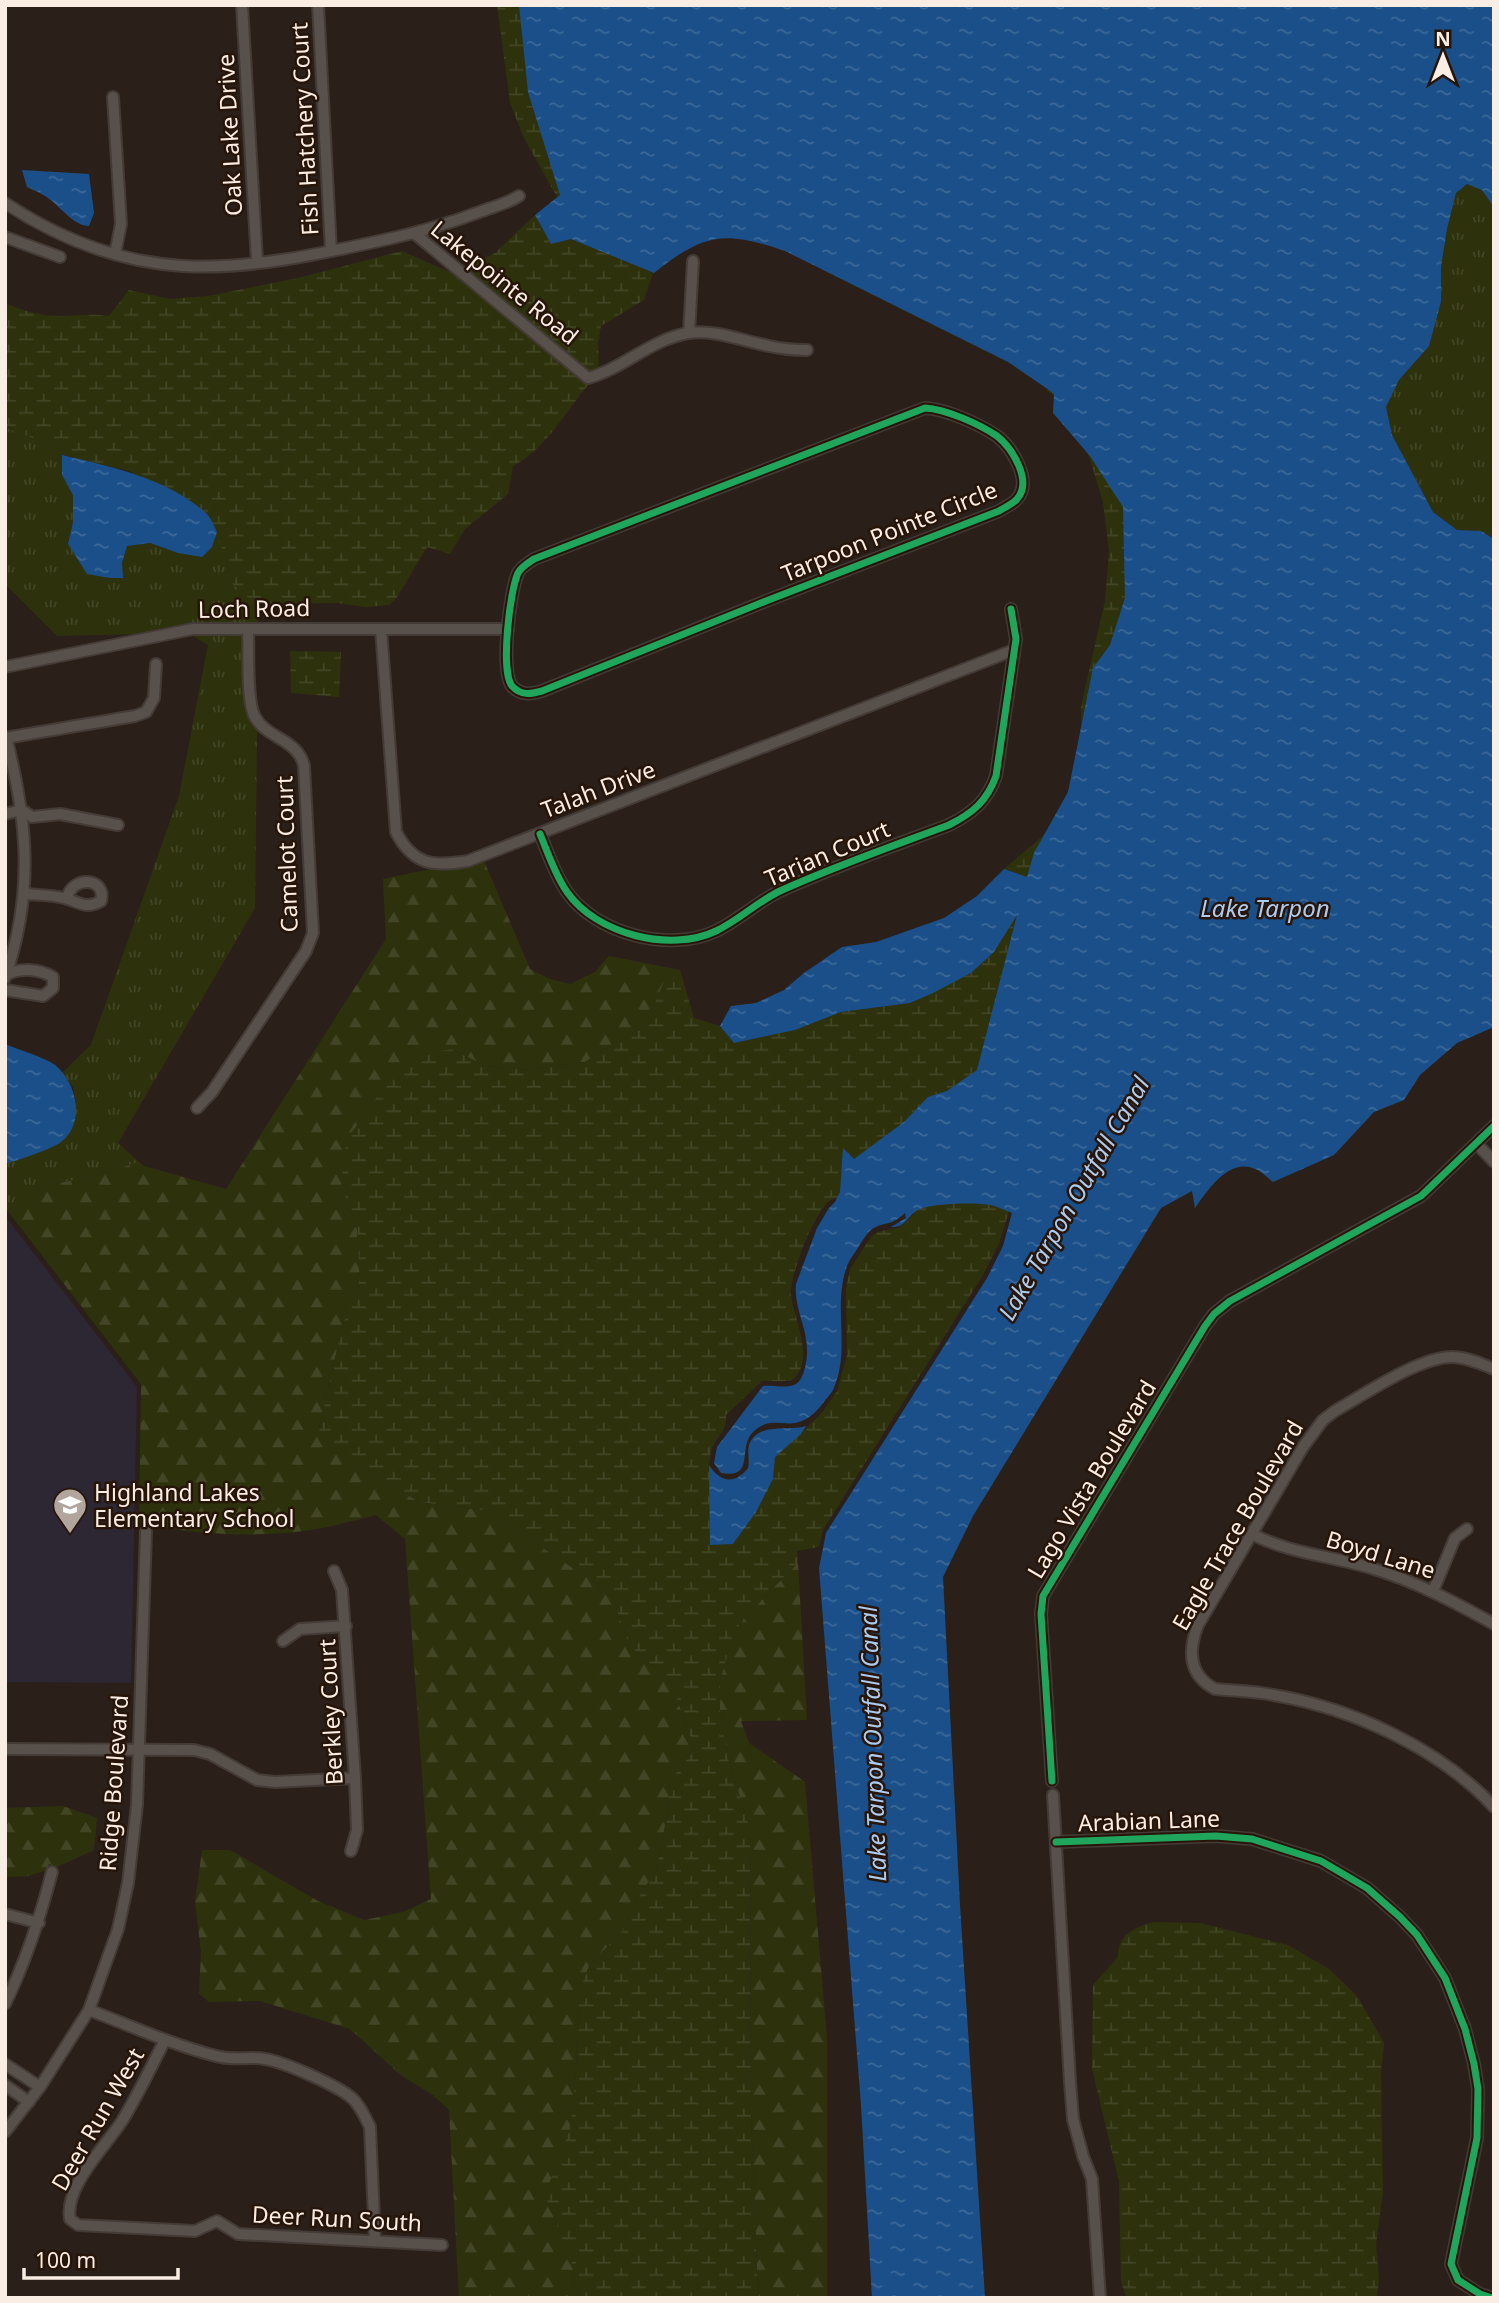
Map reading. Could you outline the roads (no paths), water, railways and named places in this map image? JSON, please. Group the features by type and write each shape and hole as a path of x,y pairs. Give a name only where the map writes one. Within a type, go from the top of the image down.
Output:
{"street":[{"name":"Oak Lake Drive","path":"242,5 257,261"},
{"name":"Fish Hatchery Court","path":"318,5 331,251"},
{"path":"113,97 121,224 115,254"},
{"path":"414,233 462,219 519,196"},
{"name":"Lakepointe Road","path":"5,203 68,238 115,254 184,266 215,266 331,251 414,233 589,378 620,366 652,346 689,333 727,336 786,349 807,350"},
{"path":"5,237 60,257"},
{"path":"689,333 693,261"},
{"name":"Tarpoon Pointe Circle","path":"936,408 997,436 1017,463 1023,481 1018,499 999,511 529,695 512,686 506,668 508,629 519,571 534,559 911,412 936,408"},
{"name":"Tarian Court","path":"540,834 568,894 597,921 617,930 671,941 715,931 779,892 950,825 968,816 981,804 990,792 996,776 1016,639 1011,609"},
{"name":"Camelot Court","path":"197,1108 212,1092 306,951 313,933 304,766 298,751 261,726 253,712 248,629"},
{"name":"Talah Drive","path":"381,629 396,832 411,855 436,864 458,863 540,834 1014,650"},
{"name":"Loch Road","path":"5,667 187,630 508,629"},
{"path":"6,977 25,894 22,810 6,738 146,712 154,698 156,664"},
{"path":"5,814 22,810 32,817 60,814 118,825"},
{"path":"25,894 67,899"},
{"path":"5,990 43,996 53,988 53,977 45,973 16,970 6,977"},
{"name":"Lago Vista Boulevard","path":"1052,1781 1041,1614 1043,1596 1205,1326 1214,1314 1230,1301 1421,1196 1494,1126"},
{"path":"1477,1144 1494,1162"},
{"name":"Eagle Trace Boulevard","path":"1494,1369 1452,1357 1433,1361 1415,1367 1323,1420 1303,1447 1252,1534 1193,1637 1190,1648 1191,1661 1204,1682 1215,1689 1273,1695 1318,1705 1372,1723 1438,1761 1482,1794 1494,1807"},
{"path":"1433,1591 1455,1538 1467,1529"},
{"name":"Ridge Boulevard","path":"5,2132 40,2087 89,2010 118,1929 134,1839 146,1531"},
{"name":"Boyd Lane","path":"1252,1534 1277,1545 1374,1569 1433,1591 1494,1624"},
{"name":"Berkley Court","path":"334,1571 342,1590 346,1626 357,1830 351,1851"},
{"path":"283,1641 300,1629 346,1626"},
{"path":"5,1749 194,1750 210,1754 257,1780 275,1782 355,1778"},
{"path":"1053,1795 1072,2106 1083,2156 1092,2179 1100,2298"},
{"name":"Arabian Lane","path":"1056,1842 1216,1836 1252,1839 1321,1861 1367,1888 1400,1917 1417,1935 1445,1978 1465,2029 1474,2064 1478,2090 1477,2138 1451,2263 1458,2280 1492,2298"},
{"path":"5,2004 23,1967 52,1872"},
{"path":"5,1914 38,1923"},
{"path":"89,2010 165,2040 218,2057 278,2062 338,2089 353,2100 370,2127 375,2241"},
{"name":"Deer Run West","path":"70,2220 68,2212 80,2181 121,2123 165,2040"},
{"path":"5,2064 40,2087"},
{"path":"5,2085 29,2102"},
{"name":"Deer Run South","path":"70,2220 78,2225 195,2231 217,2221 238,2234 442,2245"}],"water":[{"name":"Lake Tarpon","path":"519,5 1494,5 1494,207 1482,190 1467,184 1456,193 1441,267 1441,302 1429,346 1399,380 1386,407 1392,435 1433,512 1457,530 1481,531 1494,539 1494,1027 1457,1043 1420,1075 1404,1100 1374,1112 1334,1155 1273,1182 1255,1169 1236,1168 1220,1178 1195,1208 1192,1191 1161,1208 973,1516 943,1577 960,1905 985,2298 872,2298 861,2105 819,1568 826,1533 987,1278 1003,1246 1012,1213 985,1204 943,1205 918,1210 900,1226 891,1227 906,1218 905,1213 894,1221 872,1229 850,1260 842,1284 841,1360 832,1392 813,1414 803,1420 794,1423 770,1423 754,1431 746,1445 743,1467 739,1471 732,1474 721,1473 714,1463 717,1447 763,1386 784,1387 796,1384 803,1374 807,1346 796,1284 817,1228 840,1192 843,1148 854,1159 904,1122 928,1097 947,1091 977,1070 1017,915 994,952 971,973 910,1003 841,1012 795,1030 734,1043 720,1026 731,1006 756,1003 784,990 842,947 876,942 944,918 977,896 1004,869 1027,877 1034,853 1068,792 1093,668 1110,645 1125,598 1123,507 1090,456 1053,413 1054,394 1049,390 1008,362 785,251 746,240 715,239 687,250 654,273 571,239 551,244 535,215 560,195 528,92"},
{"path":"22,170 89,174 94,213 89,226 74,220 49,199 27,187"},
{"path":"62,455 138,476 175,491 210,518 217,532 212,547 202,557 178,553 150,543 127,546 122,563 123,578 87,574 68,544 73,522 73,495 62,475"},
{"path":"5,1044 55,1065 69,1082 76,1103 76,1114 69,1134 57,1145 5,1164"},
{"path":"806,1426 801,1434 775,1457 773,1479 756,1512 733,1544 710,1545 709,1465 722,1478 737,1477 748,1468 749,1445 759,1433"}],"place":[{"name":"Highland Lakes Elementary School","path":"70,1535"}],"water label":[{"name":"Lake Tarpon Outfall Canal","path":"1073,1198"},
{"name":"Lake Tarpon Outfall Canal","path":"872,1744"}]}
